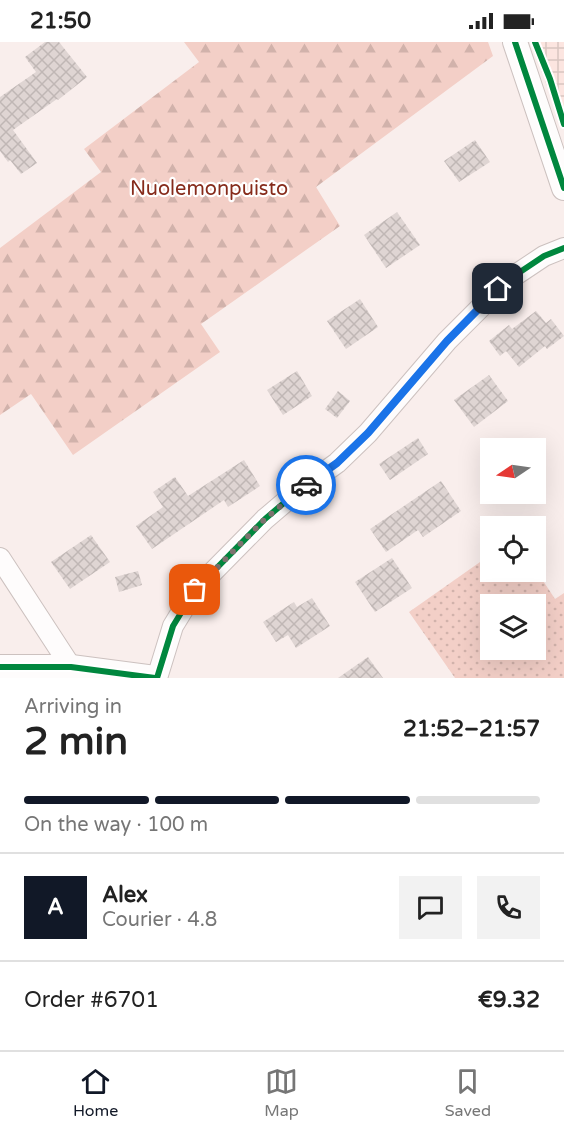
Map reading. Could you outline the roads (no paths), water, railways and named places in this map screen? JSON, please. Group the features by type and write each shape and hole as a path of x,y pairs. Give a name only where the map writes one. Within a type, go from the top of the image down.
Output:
{"street":[{"path":"515,42 564,188"},
{"path":"0,667 71,667 156,678 173,626 195,590 265,519 298,491 337,463 368,433 447,341 508,280 544,256 564,248"},
{"path":"0,558 71,667"}],"park label":[{"name":"Nuolemonpuisto","path":"209,188"}]}
